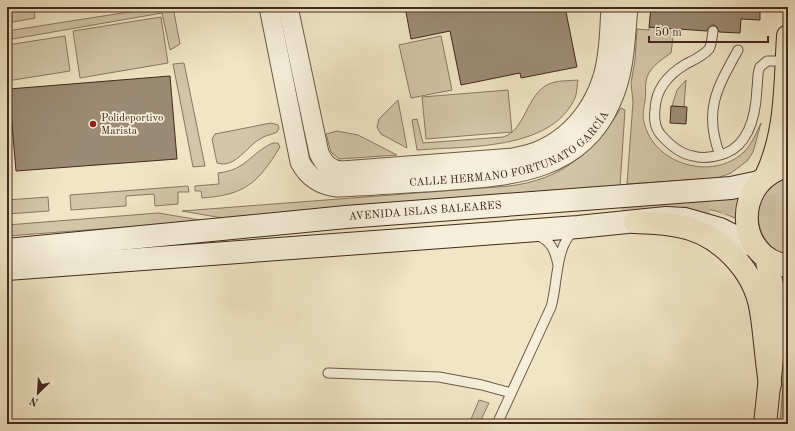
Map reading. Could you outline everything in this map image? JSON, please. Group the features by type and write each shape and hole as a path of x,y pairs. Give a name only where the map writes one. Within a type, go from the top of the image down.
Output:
{"main road":[{"path":"765,424 776,321 774,294 761,252 750,235 746,221 747,207 751,194 763,179 774,159 782,130 788,36"},
{"path":"763,179 779,168 788,166"},
{"name":"AVENIDA ISLAS BALEARES","path":"7,269 94,252 346,217 731,188 763,179"},
{"path":"629,216 680,226 702,234 734,257 750,278 761,310 770,384"},
{"name":"AVENIDA ISLAS BALEARES","path":"94,252 324,232 629,216 685,219 720,229 761,252"},
{"name":"AVENIDA ISLAS BALEARES","path":"7,250 94,252 527,230 578,227 629,216"},
{"path":"761,252 781,265 788,266"}],"street":[{"path":"269,7 289,110 308,106 288,7"},
{"name":"CALLE HERMANO FORTUNATO GARCÍA","path":"308,106 322,161 330,167 342,171 495,160 535,153 566,135 577,124 595,99 605,70 611,7"},
{"name":"CALLE HERMANO FORTUNATO GARCÍA","path":"289,110 298,156 305,171 314,179 330,186 357,186 512,175 534,169 560,159 587,137 601,121 612,102 622,70 628,7"}],"lane":[{"path":"713,31 712,43 707,51 672,74 662,84 655,102 654,117 658,131 667,142 680,151 693,156 709,158 720,155 737,146 748,132 756,104 760,67 767,61 786,61"},
{"path":"720,155 715,142 711,114 717,91 738,50"},
{"path":"497,424 551,307 563,244 570,234 578,227"},
{"path":"527,230 542,237 551,244 554,249 558,268"},
{"path":"328,373 439,377 482,384 511,393"}],"shaded area":[{"path":"7,7 34,7 35,18 7,23"},
{"path":"161,7 173,7 180,44 170,50 162,13 7,40 7,31"},
{"path":"161,17 168,63 80,78 73,31"},
{"path":"649,27 674,29 671,53 655,65 647,77 643,117 650,137 659,149 671,158 685,164 701,167 716,166 731,161 744,152 752,142 761,123 753,152 747,161 731,173 717,178 627,184 633,102 631,83 635,60 637,29 649,30"},
{"path":"65,36 70,71 7,81 7,45"},
{"path":"441,36 452,90 411,98 399,45"},
{"path":"184,63 205,166 193,167 173,64"},
{"path":"578,80 575,98 563,115 547,128 527,137 482,146 417,150 412,120 417,119 423,143 503,137 511,133 517,127 530,103 541,89 556,82"},
{"path":"686,80 684,107 672,106 677,90"},
{"path":"508,90 512,132 426,139 422,97"},
{"path":"398,100 407,148 381,134 377,127 379,119"},
{"path":"621,108 625,110 620,186 228,219 182,211 509,186 528,183 560,170 574,161 599,138"},
{"path":"271,123 278,125 279,128 277,132 255,142 235,160 223,164 217,163 212,139 215,134"},
{"path":"337,131 358,135 397,155 339,159 331,152 326,134"},
{"path":"273,143 278,143 280,147 265,170 249,185 229,194 202,198 201,191 195,191 195,186 219,184 218,173 228,171 242,165 259,151"},
{"path":"788,178 788,257 775,250 766,240 760,229 758,216 760,204 765,193 774,184"},
{"path":"188,186 189,192 178,192 178,204 155,206 154,194 126,196 126,206 71,210 70,195"},
{"path":"48,197 49,211 7,214 7,200"},
{"path":"738,198 735,218 709,209 687,207 675,208 639,219 638,200"},
{"path":"158,213 206,221 7,236 7,225"},
{"path":"781,279 788,280 787,424 780,424 786,346 786,305"},
{"path":"479,400 489,403 479,424 469,424"}],"building":[{"path":"405,7 565,7 577,67 521,78 520,73 461,85 450,31 411,39"},
{"path":"651,7 760,7 760,20 741,19 740,33 719,32 717,27 713,25 709,27 707,31 649,27"},
{"name":"Polideportivo Marista","path":"170,76 177,159 16,171 9,89"},
{"path":"671,106 687,107 686,124 670,123"}],"tunnel":[{"path":"622,210 672,204 733,203 788,207"}],"place":[{"name":"Polideportivo Marista","path":"93,124"}]}
